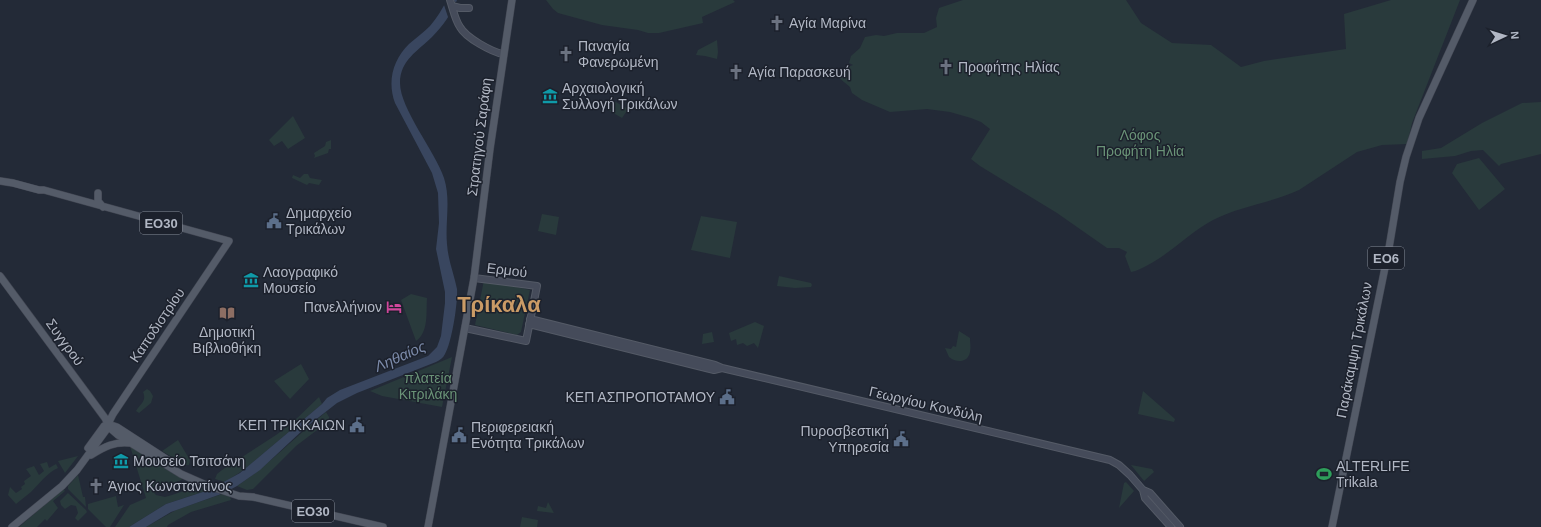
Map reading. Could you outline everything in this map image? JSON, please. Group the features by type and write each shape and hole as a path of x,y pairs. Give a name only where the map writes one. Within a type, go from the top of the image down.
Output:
{"main road":[{"name":"Στρατηγού Σαράφη","path":"428,527 474,278 503,54 512,0"},
{"name":"Παράκαμψη Τρικάλων","path":"1332,527 1406,157 1419,118 1473,0"},
{"path":"451,3 459,26 467,34 492,51 503,54"},
{"path":"451,3 466,8"},
{"name":"ΕΟ30","path":"0,178 9,182"},
{"name":"ΕΟ30","path":"0,181 44,190 100,206"},
{"path":"98,193 98,201 100,206"},
{"name":"Καποδιστρίου","path":"100,206 106,206 226,240 108,424"},
{"name":"Συγγρού","path":"0,276 108,424"},
{"name":"Ερμού","path":"474,278 537,286 530,321"},
{"path":"465,328 526,341 530,321"},
{"name":"Γεωργίου Κονδύλη","path":"530,321 714,370 722,368 1104,458 1115,462 1123,468 1143,490"},
{"name":"ΕΟ30","path":"108,424 111,429 131,443 176,471 242,495 383,527"},
{"name":"ΕΟ30","path":"12,527 62,486 88,457 107,429 108,424"},
{"name":"ΕΟ30","path":"73,474 79,461 103,427 108,424"},
{"name":"ΕΟ30","path":"108,424 117,427 176,466 211,484"},
{"path":"88,457 111,444 121,442 131,443"},
{"path":"1143,490 1145,498 1171,527"},
{"path":"1143,490 1150,493 1180,527"}],"green space":[{"path":"546,0 733,0 735,2 702,17 703,23 659,33 648,33 638,30 602,25 558,13"},
{"name":"Λόφος Προφήτη Ηλία","path":"963,0 1126,0 1141,23 1172,43 1211,45 1241,67 1264,61 1346,49 1344,14 1391,0 1460,0 1412,123 1407,144 1382,145 1357,152 1299,190 1234,211 1213,220 1156,260 1131,272 1125,256 1127,252 1119,248 1107,248 1057,213 971,159 990,129 981,122 950,112 927,109 890,112 862,100 852,93 850,87 838,77 848,67 853,65 849,63 851,56 860,48 865,37 876,35 884,36 897,33 924,33 937,27 936,18 939,8"},
{"path":"717,40 717,59 696,55 698,50"},
{"path":"614,101 628,109 622,118 608,110"},
{"path":"1541,102 1541,154 1501,164 1499,166 1483,150 1471,151 1455,156 1422,159 1422,151 1441,148 1482,123 1522,103"},
{"path":"293,116 305,138 288,149 282,141 274,146 269,140"},
{"path":"331,140 331,149 329,149 328,153 314,158 314,153 325,146 326,142"},
{"path":"1479,158 1505,189 1479,210 1452,173 1457,164"},
{"path":"304,174 308,174 310,178 322,180 319,185 309,183 307,185 292,178 293,175 300,178"},
{"path":"542,214 559,217 556,235 538,231"},
{"path":"701,216 737,222 730,258 691,250"},
{"path":"779,276 811,283 812,285 811,287 795,288 777,286"},
{"path":"484,280 530,290 521,332 517,335 475,325"},
{"path":"411,294 427,298 425,327 420,337 416,341 401,300"},
{"path":"755,322 764,326 758,348 754,343 747,346 743,343 737,345 736,339 731,341 729,333"},
{"path":"959,331 970,338 969,356 961,361 949,357 945,348 951,349 953,346 956,347"},
{"path":"712,332 714,342 702,344 703,334"},
{"name":"πλατεία Κιτριλάκη","path":"452,357 442,407 382,396 370,391"},
{"path":"301,364 309,379 290,399 274,381"},
{"path":"147,389 153,396 151,403 139,413 136,411 144,400 143,392"},
{"path":"1143,391 1175,419 1174,422 1138,414"},
{"path":"319,397 322,404 245,469 225,482 215,479 217,474 222,470 292,423"},
{"path":"326,412 329,417 329,421 296,446 253,489 247,490 237,486 271,460"},
{"path":"178,440 190,460 189,465 185,465 162,451"},
{"path":"130,446 185,478 154,493 156,495 165,497 199,486 209,490 166,504 129,527 115,527 130,505 146,498"},
{"path":"78,456 65,473 58,461"},
{"path":"47,462 49,468 56,464 58,468 47,475 31,492 16,504 8,495 10,487 16,493 22,489 21,487 25,484 24,481 31,476 26,469 34,466 39,475 44,471 40,464"},
{"path":"1131,465 1152,469 1154,472 1144,481"},
{"path":"78,475 83,497 85,497 86,507 68,489 68,486"},
{"path":"1126,482 1134,491 1119,508 1124,483"},
{"path":"63,489 65,491 53,501 58,508 47,521 45,519 37,527 19,527"},
{"path":"68,493 87,512 78,521 75,518 78,513 76,506 71,505 65,509 61,505 60,501"},
{"path":"222,494 230,497 231,500 191,512 167,527 146,527 176,510"},
{"path":"116,496 118,507 124,505 110,527 106,527 88,509 88,504"},
{"path":"548,502 554,513 537,511 538,506 546,508"},
{"path":"522,517 538,520 537,527 520,527"}],"water":[{"name":"Ληθαίος","path":"447,0 457,0 440,29 406,62 401,75 400,83 406,105 440,167 446,186 448,250 457,295 452,332 448,348 444,355 436,362 357,393 337,403 305,428 260,470 237,486 224,493 171,512 146,527 129,527 166,504 209,490 240,473 322,404 327,398 340,390 428,356 437,347 441,336 445,303 445,292 436,249 439,223 438,193 432,173 395,103 392,79 395,64 403,50 430,26"}],"pier":[{"path":"445,0 453,0 458,4 449,20 443,2"}],"place":[{"name":"Αγία Μαρίνα","path":"777,23"},
{"name":"Παναγία Φανερωμένη","path":"566,54"},
{"name":"Προφήτης Ηλίας","path":"946,67"},
{"name":"Αγία Παρασκευή","path":"736,72"},
{"name":"Αρχαιολογική Συλλογή Τρικάλων","path":"550,96"},
{"name":"Δημαρχείο Τρικάλων","path":"274,221"},
{"name":"Λαογραφικό Μουσείο","path":"251,280"},
{"name":"Πανελλήνιον","path":"394,307"},
{"name":"Δημοτική Βιβλιοθήκη","path":"227,313"},
{"name":"ΚΕΠ ΑΣΠΡΟΠΟΤΑΜΟΥ","path":"727,397"},
{"name":"ΚΕΠ ΤΡΙΚΚΑΙΩΝ","path":"357,425"},
{"name":"Περιφερειακή Ενότητα Τρικάλων","path":"459,435"},
{"name":"Πυροσβεστική Υπηρεσία","path":"901,439"},
{"name":"Μουσείο Τσιτσάνη","path":"121,461"},
{"name":"ALTERLIFE Trikala","path":"1324,474"},
{"name":"Άγιος Κωνσταντίνος","path":"96,486"}],"district":[{"name":"Τρίκαλα","path":"499,304"}]}
